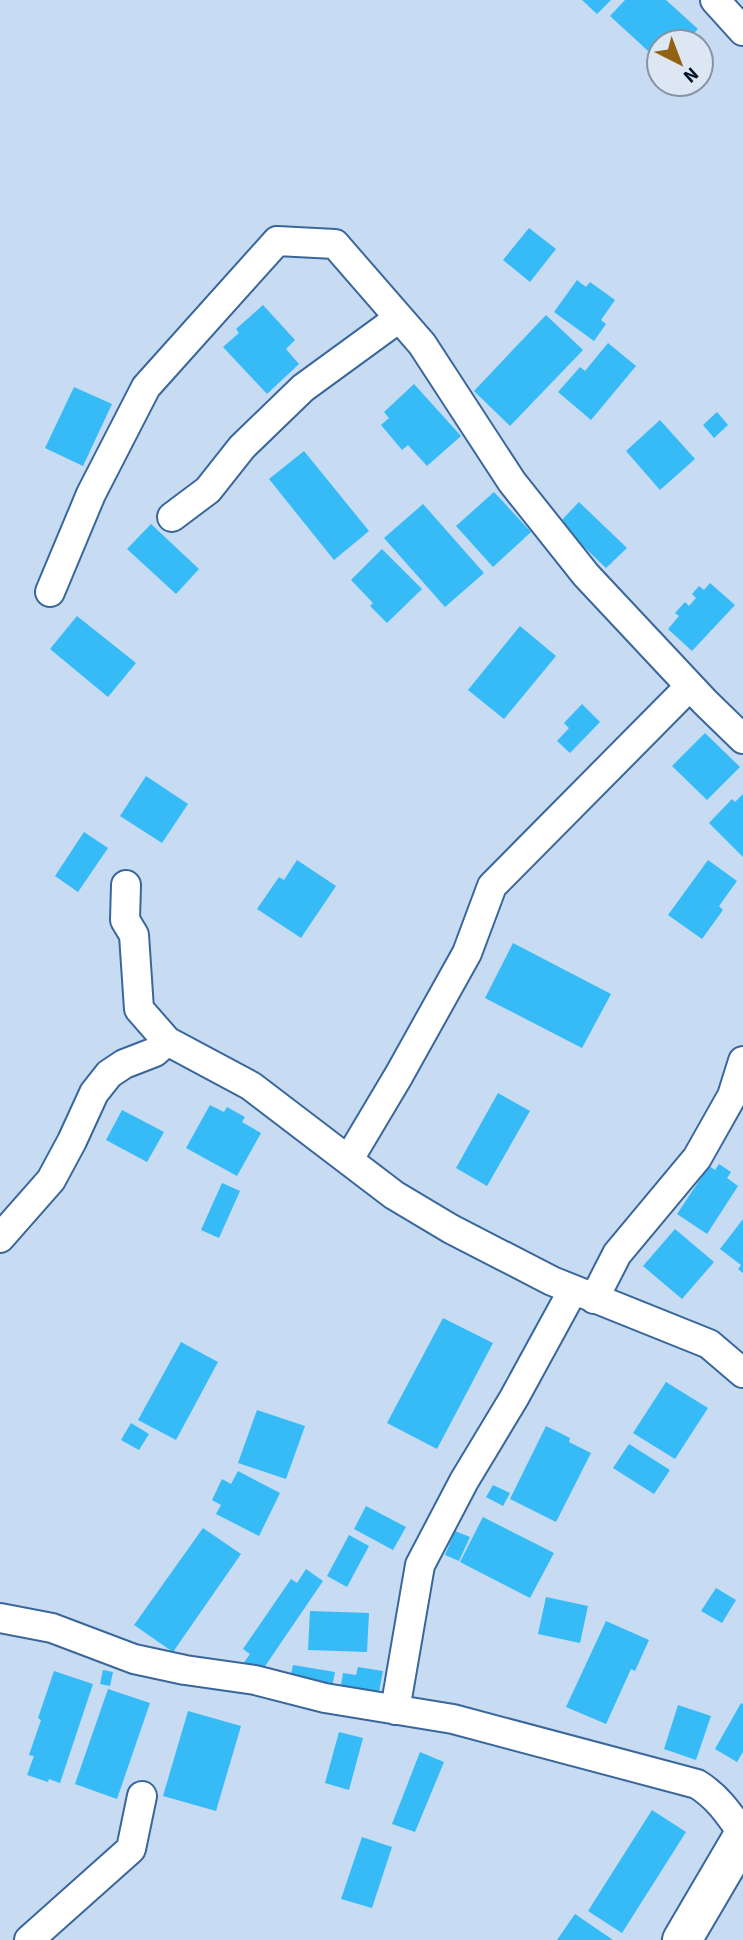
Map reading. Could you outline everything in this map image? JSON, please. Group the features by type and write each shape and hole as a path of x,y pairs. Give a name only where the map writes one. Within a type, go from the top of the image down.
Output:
{"street":[{"path":"715,0 743,32"},
{"path":"51,592 91,494 146,387 277,241 335,244 422,344 512,482 586,575 743,739"},
{"path":"172,517 208,491 242,447 303,388 399,318"},
{"path":"349,1159 467,953 492,886 690,686"},
{"path":"126,885 125,920 134,935 139,1009 167,1041 251,1086 394,1195 450,1228 584,1294 709,1345 743,1373"},
{"path":"0,1238 51,1180 94,1093 108,1074 124,1064 155,1052 167,1041"},
{"path":"395,1710 420,1565 464,1481 514,1398 584,1294 697,1158 738,1097 743,1061"},
{"path":"0,1618 52,1628 146,1662 255,1680 326,1698 453,1719 696,1784 711,1792 724,1806 743,1835 682,1940"},
{"path":"29,1940 131,1849 142,1796"}],"building":[{"path":"582,0 611,0 597,14"},
{"path":"625,0 666,0 697,28 645,28 645,48 610,16"},
{"path":"529,228 556,249 530,282 503,260"},
{"path":"577,280 586,287 590,282 615,300 601,320 606,324 594,341 554,312"},
{"path":"263,305 295,340 286,349 299,364 267,394 223,347 239,333 236,329"},
{"path":"546,315 583,350 510,426 474,391"},
{"path":"608,343 636,366 591,420 558,392 580,367 585,371"},
{"path":"414,384 461,436 427,466 408,445 402,450 381,425 389,418 384,412"},
{"path":"74,387 112,404 83,466 45,448"},
{"path":"717,412 728,425 714,438 703,425"},
{"path":"660,420 695,459 660,490 626,451"},
{"path":"304,451 369,531 334,560 269,479"},
{"path":"494,492 531,532 493,567 456,526"},
{"path":"579,502 627,548 606,568 559,523"},
{"path":"423,504 484,573 445,607 384,538"},
{"path":"151,524 199,569 176,594 127,549"},
{"path":"382,549 422,589 387,623 370,606 373,603 351,580"},
{"path":"710,583 735,605 692,651 668,629 679,616 675,613 685,602 689,606 696,598 692,594 699,586 704,590"},
{"path":"77,616 136,663 108,697 50,649"},
{"path":"520,626 556,656 504,719 468,690"},
{"path":"582,704 600,722 570,753 557,741 569,728 564,723"},
{"path":"705,733 740,767 707,800 672,766"},
{"path":"146,776 188,804 162,843 120,816"},
{"path":"743,794 743,857 709,823 732,799 735,802"},
{"path":"84,832 108,848 78,892 55,876"},
{"path":"297,860 336,886 301,938 257,909 279,877 284,880"},
{"path":"708,860 737,881 719,906 723,910 702,939 668,915"},
{"path":"513,943 611,994 582,1048 485,998"},
{"path":"498,1093 530,1111 487,1186 456,1168"},
{"path":"210,1105 224,1112 227,1107 245,1117 242,1122 261,1133 237,1176 186,1148"},
{"path":"122,1110 164,1132 147,1162 106,1140"},
{"path":"719,1164 731,1172 727,1178 738,1186 707,1234 677,1214 709,1166 715,1170"},
{"path":"222,1183 240,1191 219,1238 201,1230"},
{"path":"743,1219 743,1273 738,1269 741,1265 720,1249"},
{"path":"675,1229 714,1262 682,1299 643,1266"},
{"path":"443,1318 493,1343 437,1449 387,1423"},
{"path":"181,1342 218,1362 176,1440 138,1420"},
{"path":"666,1382 708,1408 675,1459 633,1433"},
{"path":"257,1410 305,1426 286,1479 238,1463"},
{"path":"131,1423 149,1434 139,1450 121,1440"},
{"path":"546,1426 591,1453 556,1522 510,1499"},
{"path":"629,1444 670,1470 654,1494 613,1468"},
{"path":"238,1471 280,1493 259,1536 216,1514 221,1505 212,1500 222,1479 231,1484"},
{"path":"493,1485 510,1493 503,1506 486,1497"},
{"path":"366,1506 406,1527 393,1550 354,1529"},
{"path":"483,1517 554,1553 530,1598 460,1562"},
{"path":"203,1528 241,1554 173,1652 134,1625"},
{"path":"455,1531 470,1537 459,1561 445,1555"},
{"path":"349,1535 369,1546 347,1587 327,1576"},
{"path":"306,1569 323,1581 257,1678 241,1667 250,1654 243,1649 291,1579 297,1583"},
{"path":"716,1588 736,1600 722,1623 701,1611"},
{"path":"546,1597 588,1606 580,1643 538,1634"},
{"path":"310,1611 369,1613 367,1652 308,1650"},
{"path":"606,1621 649,1640 635,1671 631,1669 606,1724 566,1707"},
{"path":"293,1665 335,1672 332,1687 290,1679"},
{"path":"358,1667 383,1671 378,1697 340,1691 343,1673 356,1675"},
{"path":"103,1670 113,1672 110,1686 100,1684"},
{"path":"54,1671 93,1684 60,1783 27,1775 34,1756 29,1755 41,1720 38,1718"},
{"path":"108,1689 150,1703 117,1799 75,1784"},
{"path":"741,1703 743,1752 737,1762 715,1749"},
{"path":"678,1705 711,1716 696,1760 664,1749"},
{"path":"188,1711 241,1726 216,1811 163,1796"},
{"path":"339,1732 363,1738 349,1790 325,1783"},
{"path":"420,1752 444,1762 415,1832 392,1824"},
{"path":"652,1810 686,1832 622,1933 588,1911"},
{"path":"362,1837 392,1847 372,1908 341,1899"},
{"path":"575,1914 613,1940 557,1940"}]}
